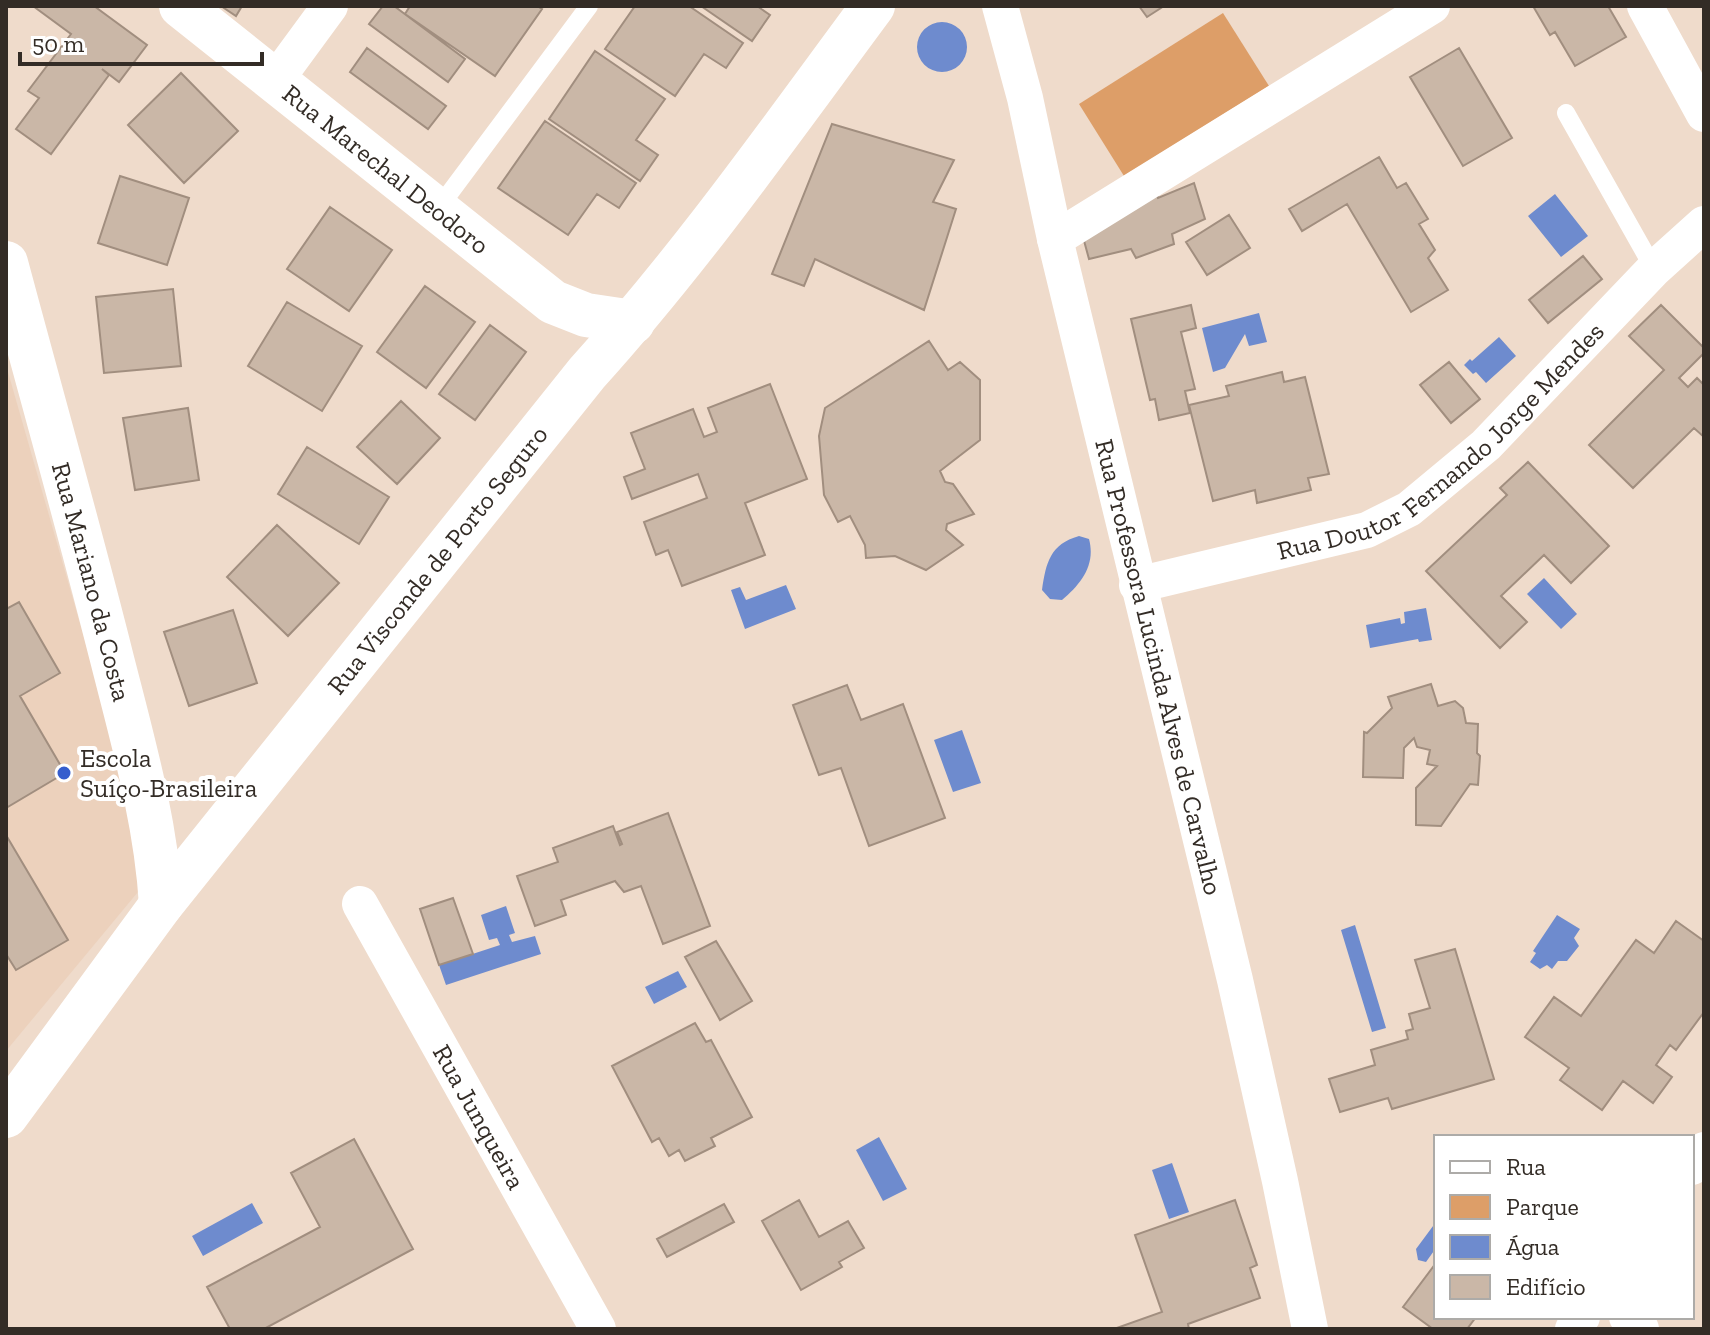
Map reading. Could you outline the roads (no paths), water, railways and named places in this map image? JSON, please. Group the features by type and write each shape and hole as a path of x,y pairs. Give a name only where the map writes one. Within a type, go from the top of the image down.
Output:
{"street":[{"name":"Rua Marechal Deodoro","path":"181,6 553,302 586,315 633,322"},
{"path":"275,81 330,6"},
{"name":"Rua Visconde de Porto Seguro","path":"6,1116 161,905 587,373 633,322 873,6"},
{"name":"Rua Professora Lucinda Alves de Carvalho","path":"1000,6 1025,98 1137,585 1235,980 1310,1329"},
{"path":"1055,239 1432,6"},
{"path":"1645,6 1704,114"},
{"name":"Rua Doutor Fernando Jorge Mendes","path":"1137,585 1367,530 1409,509 1486,445 1654,269 1704,224"},
{"name":"Rua Mariano da Costa","path":"6,263 143,779 155,843 161,905"},
{"name":"Rua Marechal Deodoro","path":"553,302 577,344 587,373"},
{"path":"143,779 176,815 188,820 215,819 238,808"},
{"name":"Rua Junqueira","path":"360,904 598,1329"}],"lane":[{"path":"437,210 589,6"},
{"path":"1566,113 1654,269"}],"water":[{"path":"942,22 960,29 967,47 960,65 942,72 924,65 917,47 924,29"},
{"path":"1555,194 1588,236 1561,257 1528,216"},
{"path":"1259,313 1267,342 1249,346 1245,334 1225,368 1213,372 1202,328"},
{"path":"1499,337 1516,356 1486,383 1464,365"},
{"path":"1079,536 1089,539 1089,566 1062,600 1050,599 1042,590 1051,556 1062,544"},
{"path":"1544,578 1577,614 1561,629 1527,594"},
{"path":"786,585 796,609 745,629 731,590 740,587 746,600"},
{"path":"1426,608 1432,640 1419,642 1418,639 1370,648 1366,625 1400,618 1401,624 1405,623 1404,612"},
{"path":"962,730 981,783 953,792 934,740"},
{"path":"506,906 515,933 509,935 512,942 535,936 541,954 446,985 439,965 500,945 497,938 489,940 481,915"},
{"path":"1557,915 1580,929 1574,938 1579,946 1567,961 1558,961 1552,969 1547,965 1540,969 1530,962 1536,953 1533,951"},
{"path":"1355,925 1386,1028 1372,1032 1341,930"},
{"path":"678,971 687,987 654,1004 645,987"},
{"path":"879,1137 907,1189 883,1201 856,1150"},
{"path":"1172,1163 1189,1212 1169,1219 1152,1170"},
{"path":"252,1203 263,1223 203,1256 192,1236"},
{"path":"1434,1225 1434,1251 1426,1262 1418,1260 1416,1249"}],"place":[{"name":"Escola Suíço-Brasileira","path":"64,773"}]}
